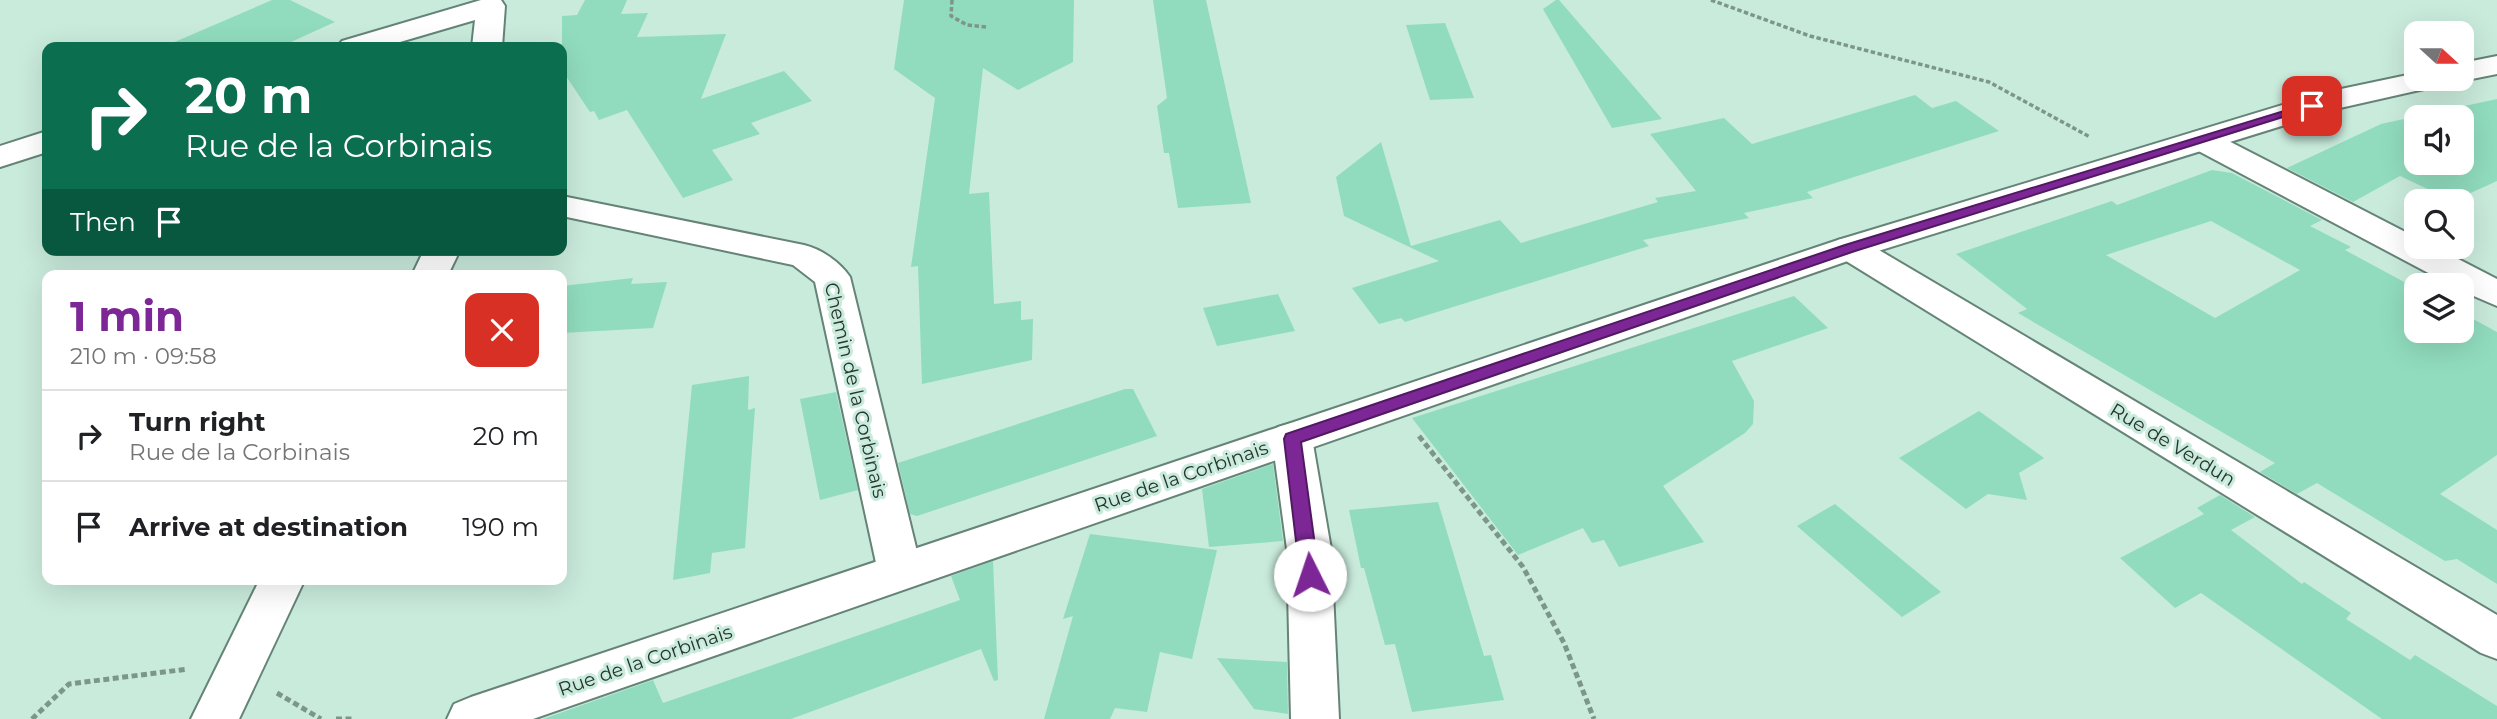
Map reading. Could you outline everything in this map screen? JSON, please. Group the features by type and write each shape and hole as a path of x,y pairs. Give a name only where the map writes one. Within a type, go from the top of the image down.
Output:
{"street":[{"path":"369,42 491,6 487,42"},
{"path":"2474,70 2497,65"},
{"name":"Rue de la Corbinais","path":"471,719 1850,248 2333,100 2404,85"},
{"path":"2202,140 2497,294"},
{"path":"0,157 42,143"},
{"name":"Chemin de la Corbinais","path":"567,207 804,256 832,277 900,572"},
{"name":"Rue de Verdun","path":"1850,248 2497,639"},
{"path":"1292,439 1308,549 1315,719"},
{"path":"215,719 280,585"}],"path":[{"path":"952,0 951,16 967,25 986,27"},
{"path":"1711,0 1810,36 1989,82 2134,161"},
{"path":"1394,404 1523,567 1564,643 1594,719"},
{"path":"336,719 353,716 353,719"}],"building":[{"path":"272,0 290,0 335,22 291,42 175,42"},
{"path":"585,0 627,0 621,14 648,13 637,37 726,34 701,99 784,71 812,101 751,123 760,134 712,150 733,180 683,198 627,110 599,120 594,111 590,112 567,78 567,42 562,42 562,16 577,15"},
{"path":"904,0 1074,0 1073,62 1018,90 983,68 969,194 989,192 994,304 1021,301 1021,320 1033,319 1032,360 922,384 918,266 911,267 935,98 894,69"},
{"path":"1153,0 1206,0 1251,203 1178,208 1169,153 1164,153 1157,106 1167,98"},
{"path":"1559,0 1662,119 1612,128 1543,9"},
{"path":"1445,23 1474,98 1430,100 1406,25"},
{"path":"1915,95 1932,108 1956,101 1999,131 1807,192 1813,198 1744,213 1749,218 1643,240 1649,246 1405,322 1401,318 1379,324 1352,288 1439,261 1344,216 1336,177 1381,142 1411,246 1500,220 1521,243 1658,202 1655,198 1696,191 1650,134 1724,118 1752,144"},
{"path":"2497,99 2497,181 2474,191 2474,189 2428,189 2400,176 2353,202 2287,168 2381,124 2404,119 2404,175 2474,175 2474,105 2469,105"},
{"path":"2212,170 2232,173 2322,220 2310,226 2351,247 2345,250 2404,282 2404,343 2474,343 2474,320 2497,332 2497,455 2440,494 2497,530 2497,584 2457,559 2445,561 2317,483 2297,494 2260,472 2275,463 2018,313 2027,309 1956,254 2112,201 2117,205","holes":["2211,221 2300,270 2215,318 2106,255"]},
{"path":"633,278 631,284 667,282 653,328 567,333 567,285"},
{"path":"1278,294 1295,331 1217,346 1203,308"},
{"path":"1794,296 1828,328 1732,361 1754,401 1753,424 1745,433 1663,486 1704,542 1619,567 1604,540 1592,543 1583,528 1518,555 1412,418"},
{"path":"749,376 748,410 755,408 745,548 712,553 710,573 673,580 692,385"},
{"path":"1125,389 1133,389 1157,436 917,516 910,514 898,463"},
{"path":"836,392 858,490 820,500 800,399"},
{"path":"1979,411 2044,458 2019,473 2027,500 1988,494 1966,509 1899,458"},
{"path":"1273,464 1283,541 1209,547 1202,489"},
{"path":"2220,495 2255,517 2231,530 2302,584 2304,582 2351,613 2346,619 2410,660 2415,655 2497,706 2497,719 2382,719 2201,593 2175,608 2120,558 2204,514 2197,508"},
{"path":"1438,502 1484,656 1491,655 1504,700 1412,712 1395,644 1385,645 1364,568 1361,568 1349,510"},
{"path":"1835,504 1941,592 1902,617 1797,526"},
{"path":"1090,534 1217,550 1192,659 1160,652 1147,712 1115,708 1110,719 1044,719 1073,616 1063,619"},
{"path":"993,561 998,680 994,681 981,649 791,719 543,719 653,680 663,703 960,600 951,576"},
{"path":"1217,658 1287,662 1288,714 1254,709"}],"route":[{"path":"1310,575 1292,439 1850,248 2312,106"}]}
